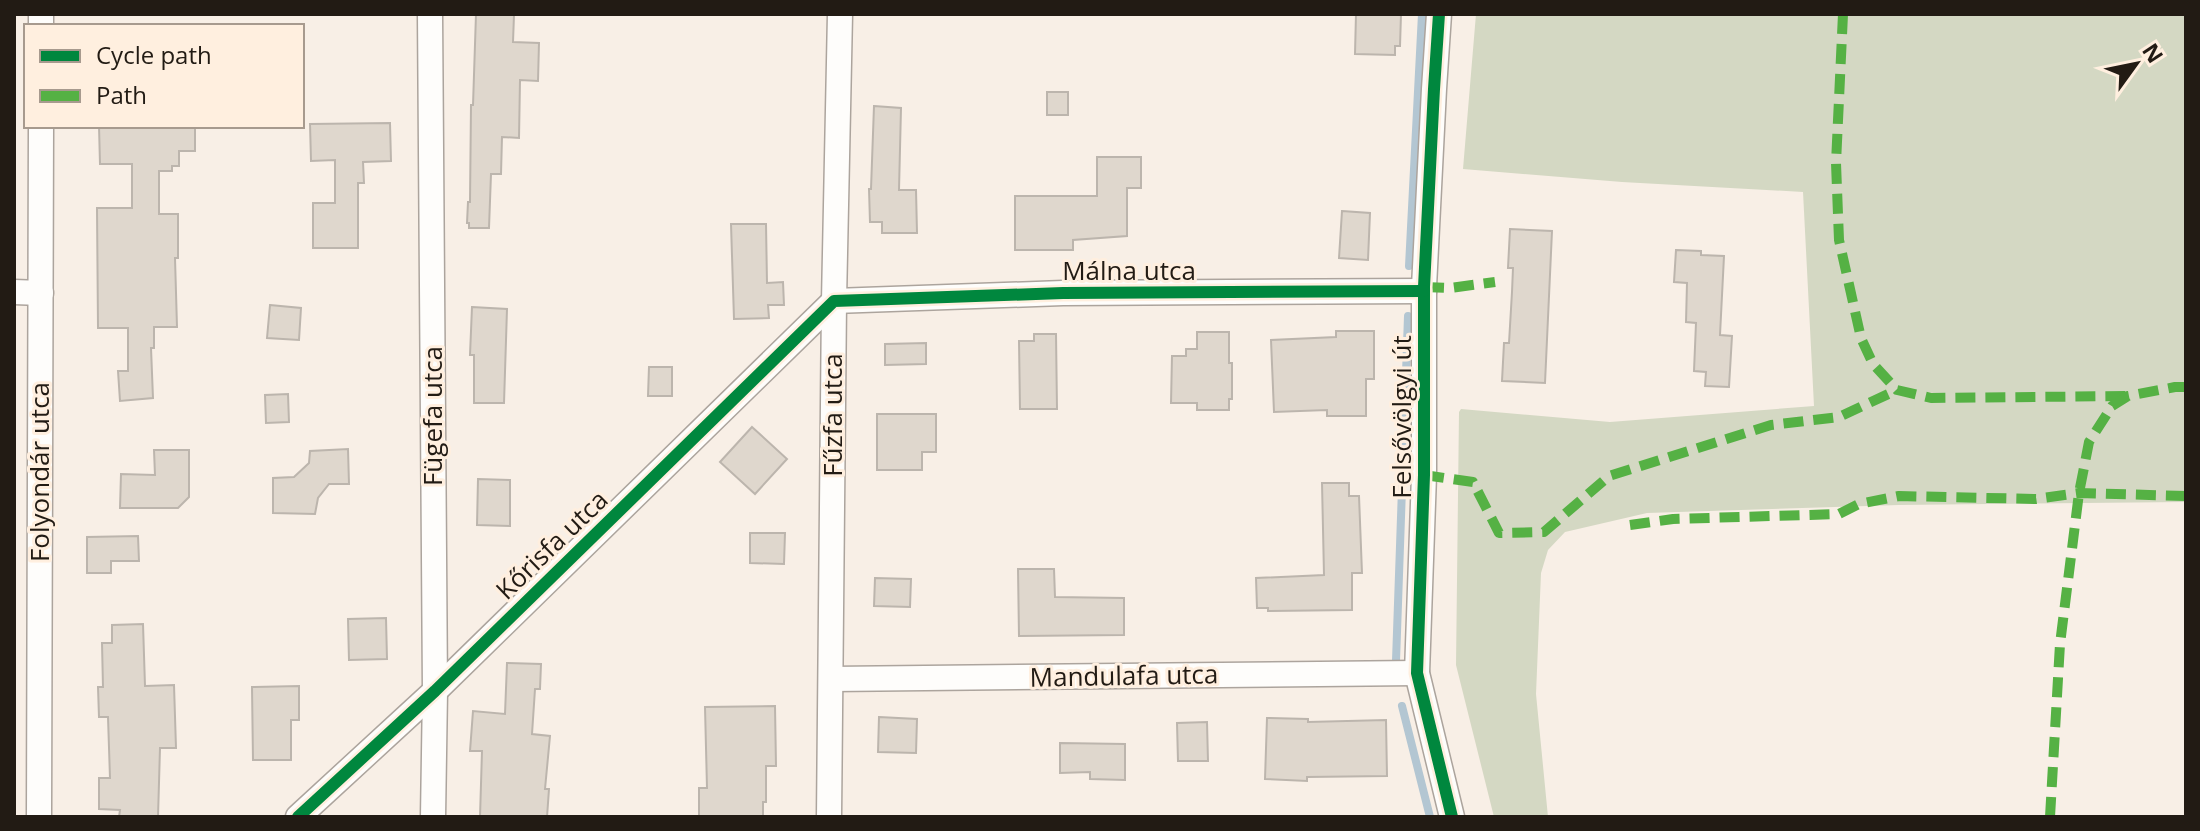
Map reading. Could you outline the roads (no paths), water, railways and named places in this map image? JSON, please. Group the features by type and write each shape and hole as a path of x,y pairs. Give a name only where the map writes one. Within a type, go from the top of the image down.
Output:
{"street":[{"name":"Fügefa utca","path":"430,14 435,691 433,817"},
{"name":"Fűzfa utca","path":"829,817 840,14"},
{"name":"Felsővölgyi út","path":"1439,14 1424,291 1424,475 1417,673 1452,817"},
{"name":"Folyondár utca","path":"39,817 41,128"},
{"name":"Málna utca","path":"834,301 1063,293 1424,291"},
{"path":"14,292 41,293"},
{"name":"Kőrisfa utca","path":"298,817 435,691 834,301"},
{"name":"Mandulafa utca","path":"832,679 1417,673"}],"waterway":[{"path":"1409,266 1422,14"},
{"path":"1396,661 1408,316"},
{"path":"1402,706 1430,817"}]}
